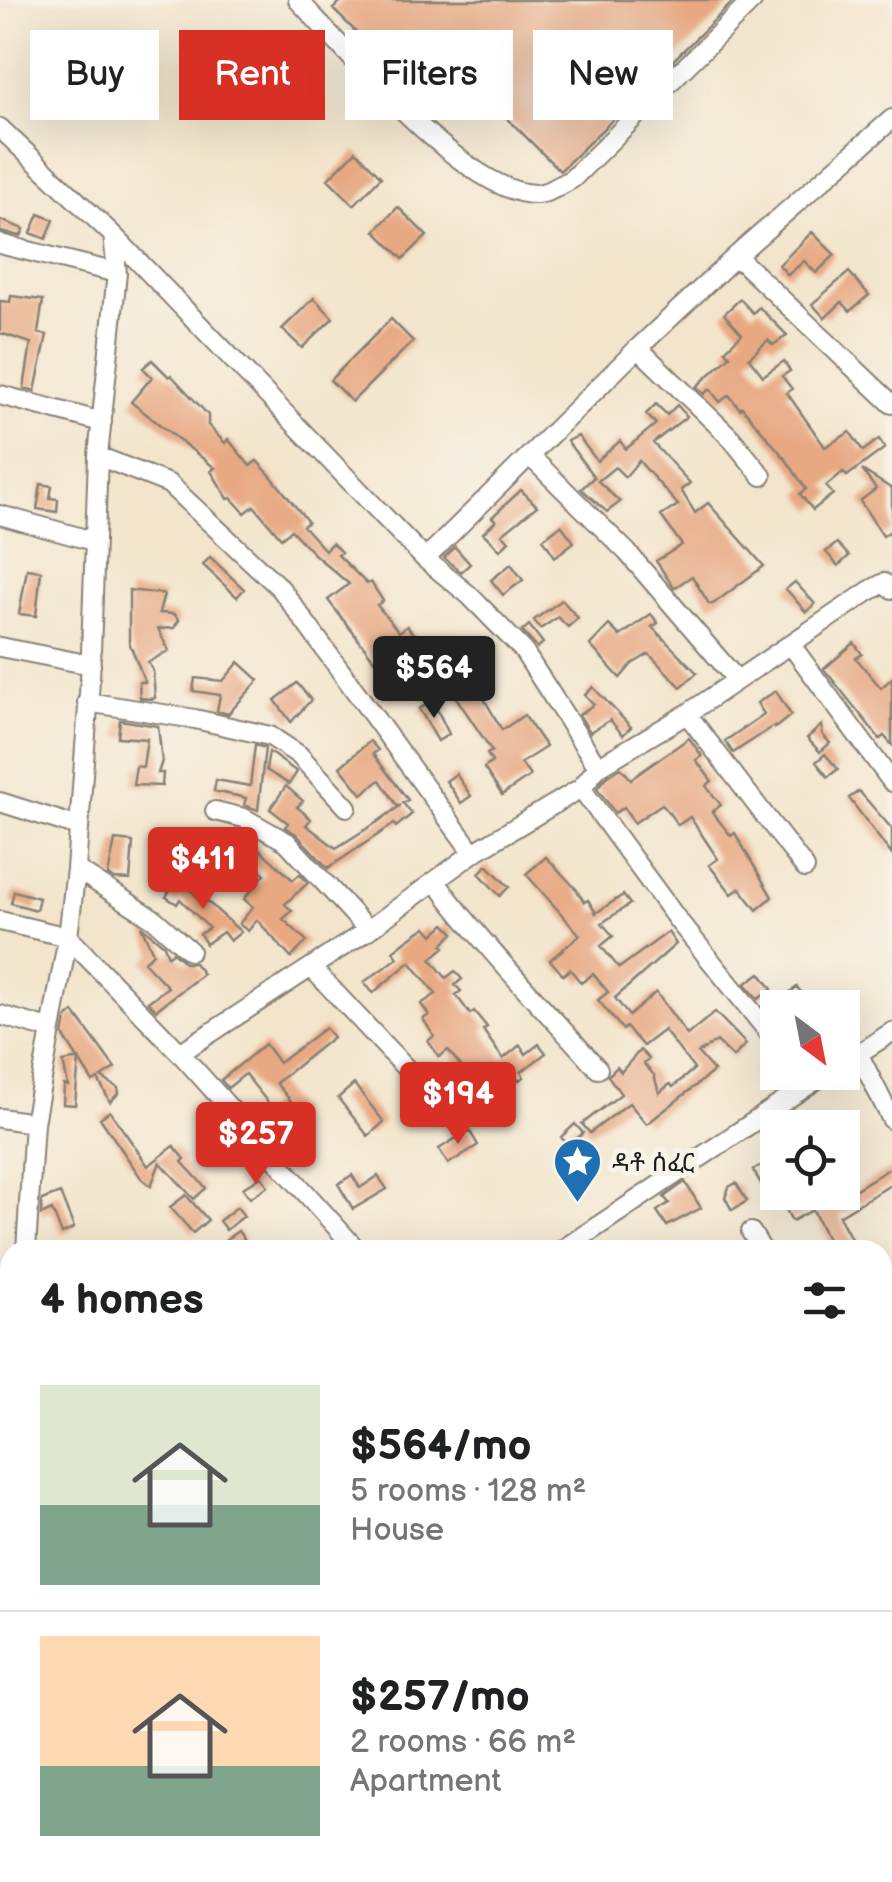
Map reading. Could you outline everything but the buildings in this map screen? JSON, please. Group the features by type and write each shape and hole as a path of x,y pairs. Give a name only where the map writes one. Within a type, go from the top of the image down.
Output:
{"street":[{"path":"298,0 464,166 518,191 540,195 572,179 753,0"},
{"path":"425,560 638,348 892,119"},
{"path":"0,128 113,235 425,560 469,595 522,649 598,767"},
{"path":"27,1240 34,1123 68,937 76,868 91,665 98,456 116,273 113,235"},
{"path":"0,244 116,273"},
{"path":"736,256 892,404"},
{"path":"638,348 731,438 762,476"},
{"path":"0,395 102,422"},
{"path":"98,456 169,484 281,589 472,853"},
{"path":"530,456 627,552 736,679"},
{"path":"0,516 93,541"},
{"path":"180,1053 368,930 472,853 580,788 598,767 687,714 884,583 892,589"},
{"path":"792,646 892,782"},
{"path":"0,647 91,665"},
{"path":"87,702 270,736 300,755 347,807"},
{"path":"687,714 804,868"},
{"path":"580,788 760,1022"},
{"path":"0,802 79,827"},
{"path":"215,812 244,818 287,842 368,930"},
{"path":"76,868 154,919 190,951"},
{"path":"436,882 478,938 512,970 598,1070"},
{"path":"0,922 68,937 180,1053 347,1240"},
{"path":"312,968 445,1110"},
{"path":"0,1015 50,1029"},
{"path":"860,1054 892,1032"},
{"path":"860,1073 892,1120"},
{"path":"576,1240 787,1090"},
{"path":"0,1118 34,1123"},
{"path":"751,1232 756,1240"}],"place":[{"name":"ዳቶ ሰፈር","path":"577,1204"}]}
